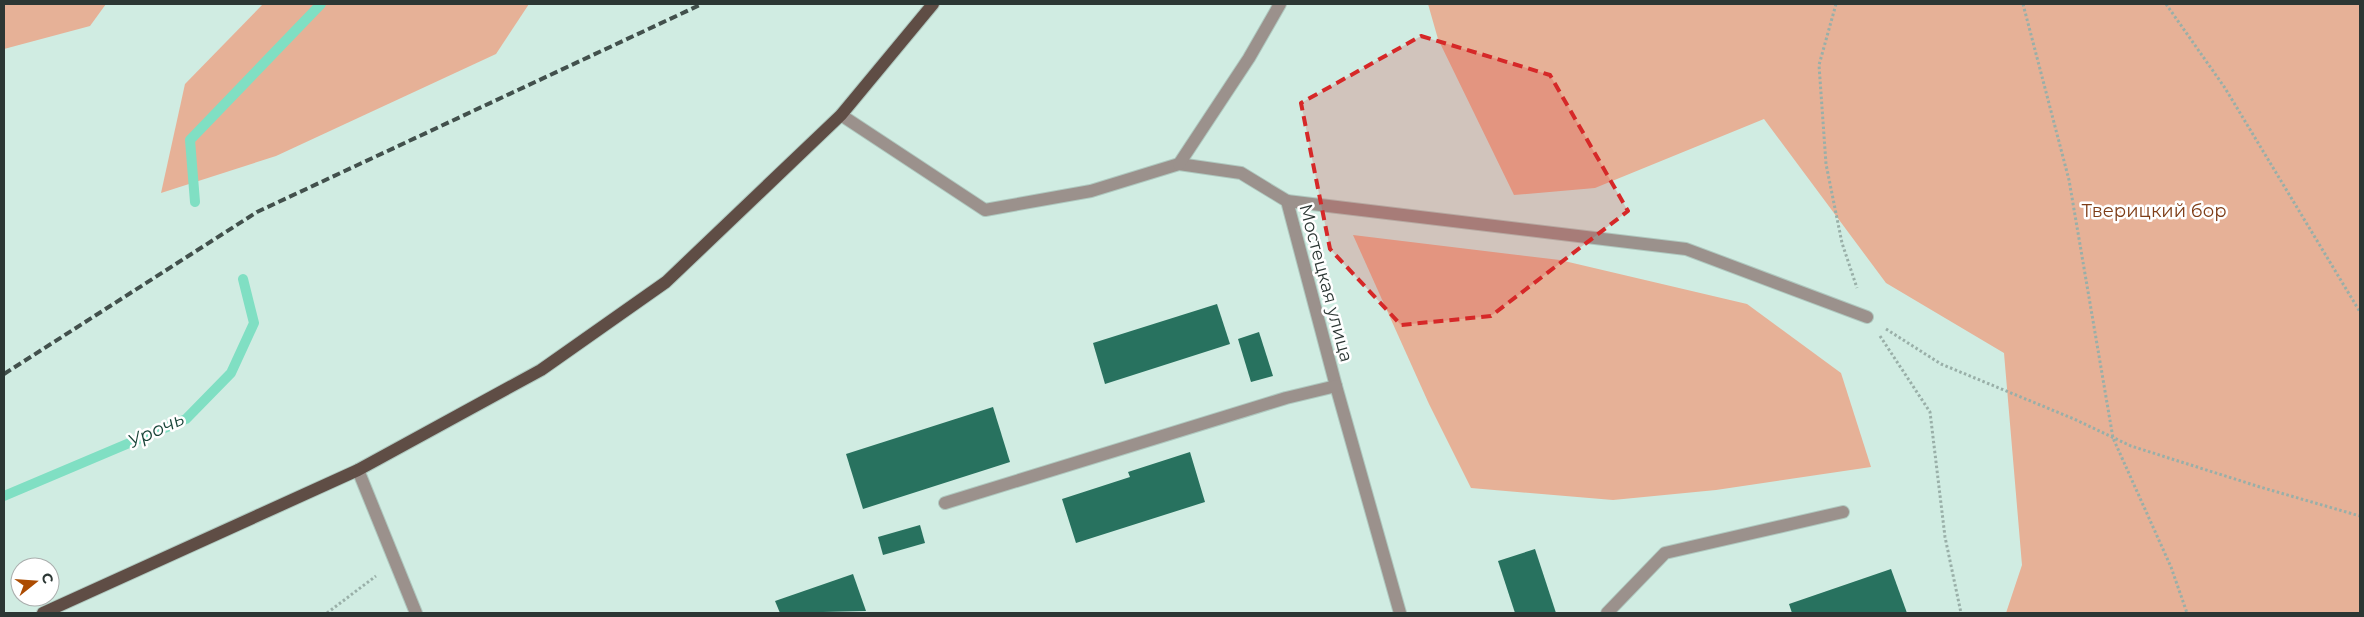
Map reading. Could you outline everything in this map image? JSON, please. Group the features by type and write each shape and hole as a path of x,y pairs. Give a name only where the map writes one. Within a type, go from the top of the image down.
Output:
{"main road":[{"path":"43,613 358,470 540,370 666,282 841,115 933,4"}],"street":[{"path":"1179,164 1249,58 1280,4"},
{"name":"Мостецкая улица","path":"841,115 985,210 1091,191 1179,164 1241,173 1286,201 1400,613"},
{"path":"1286,201 1686,249 1867,317"},
{"path":"944,503 1286,398 1336,386"},
{"path":"358,470 416,613"},
{"path":"1607,613 1665,553 1843,512"}],"path":[{"path":"2023,4 2069,180 2114,438 2171,567 2187,613"},
{"path":"2166,4 2225,88 2360,312"},
{"path":"1867,317 1941,364 2074,418 2114,438 2260,488 2360,516"},
{"path":"327,613 395,562"}],"highlighted area":[{"path":"1421,36 1550,75 1628,211 1491,316 1401,325 1330,249 1301,103"}],"green space":[{"path":"4,4 106,4 90,26 4,49"},
{"path":"263,4 529,4 496,54 276,156 161,193 185,84"},
{"name":"Тверицкий бор","path":"1428,4 2360,4 2360,613 2006,613 2022,565 2004,353 1886,283 1764,119 1595,188 1514,195 1438,39"},
{"path":"1353,235 1560,260 1747,304 1841,373 1871,467 1716,490 1613,500 1471,488 1429,404"}],"building":[{"path":"1217,304 1230,344 1105,384 1093,343"},
{"path":"1259,332 1273,376 1251,382 1238,339"},
{"path":"993,407 1010,462 863,509 846,454"},
{"path":"1190,452 1205,502 1076,543 1062,499 1130,477 1128,472"},
{"path":"920,525 925,543 883,555 878,537"},
{"path":"1535,549 1556,613 1515,613 1498,561"},
{"path":"1891,569 1907,613 1792,613 1789,604"},
{"path":"853,574 866,611 780,613 775,601"}],"waterway":[{"name":"Урочь","path":"195,202 190,140 321,4"},
{"name":"Урочь","path":"4,496 186,419 231,373 254,323 243,279"}],"railway":[{"path":"4,374 257,212 702,4"}]}
